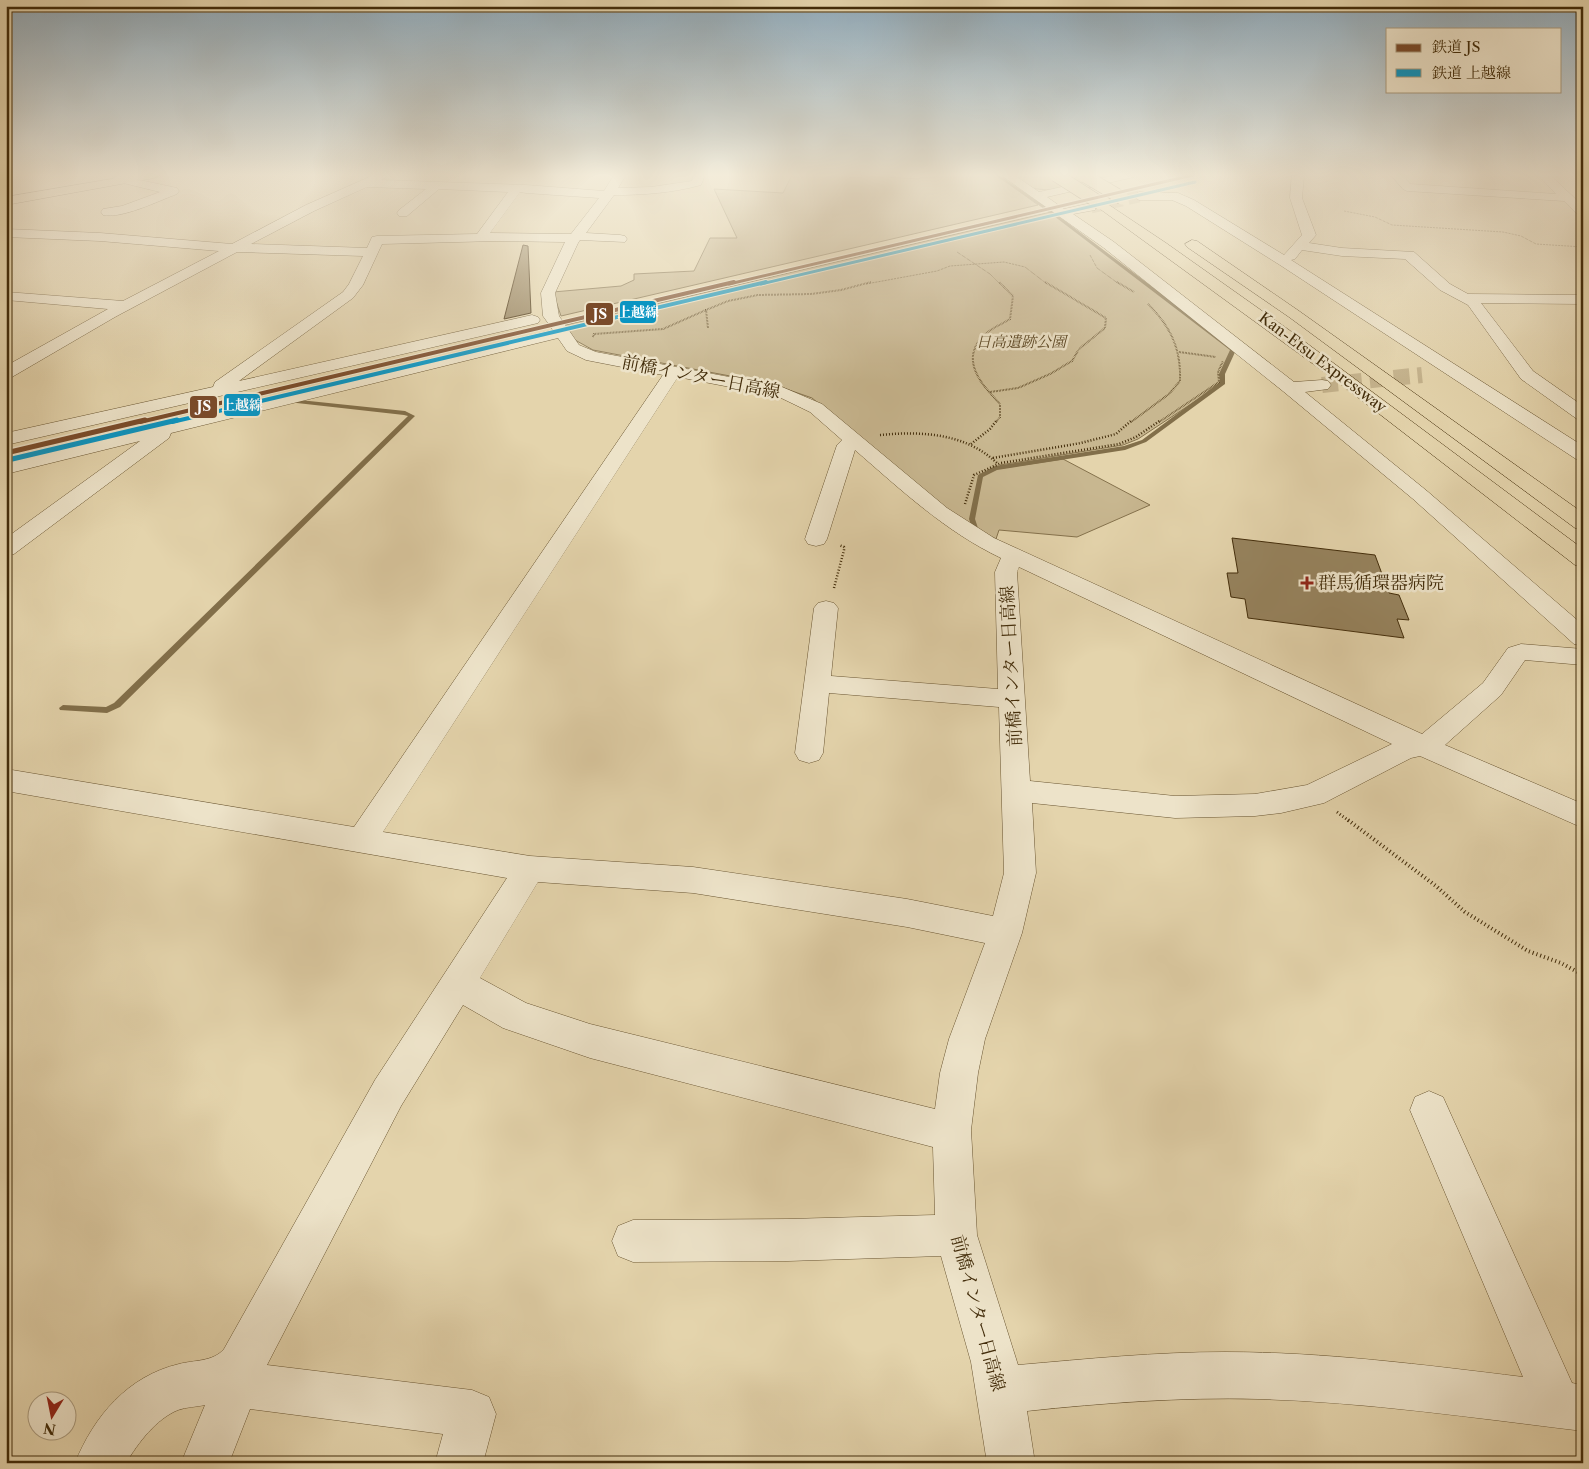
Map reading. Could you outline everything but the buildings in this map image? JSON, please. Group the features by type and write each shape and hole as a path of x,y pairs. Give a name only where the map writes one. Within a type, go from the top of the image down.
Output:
{"main road":[{"name":"Kan-Etsu Expressway","path":"1153,244 1262,317 1472,473 1583,560"},
{"name":"Kan-Etsu Expressway","path":"1191,244 1302,320 1583,523"}],"street":[{"path":"180,244 235,248 372,252"},
{"path":"6,373 243,244"},
{"path":"217,392 218,388 348,295 356,285 376,244"},
{"name":"前橋インター日高線","path":"572,244 548,293 551,316 573,348 585,355 770,389 792,395 864,438 934,508 963,529 1014,558 1008,564 1006,572 1020,873 1005,933 967,1039 959,1073 952,1130 956,1234 994,1362 1000,1390 1010,1463"},
{"path":"1108,244 1420,494 1583,638"},
{"path":"1254,244 1583,455"},
{"path":"1285,262 1302,244"},
{"path":"1300,246 1342,252 1409,256 1446,287 1471,300 1527,375 1583,414"},
{"path":"6,296 126,306"},
{"path":"1471,300 1583,300"},
{"path":"6,439 551,316"},
{"path":"6,468 561,333"},
{"path":"361,840 674,371"},
{"path":"1430,374 1454,372"},
{"path":"1290,388 1322,385"},
{"path":"1546,430 1583,428"},
{"path":"6,549 160,437 164,430"},
{"path":"816,539 847,445 864,438"},
{"path":"1014,558 1422,746 1583,817"},
{"path":"809,753 826,608"},
{"path":"1017,791 1175,807 1255,806 1314,795 1404,750 1422,746 1432,741 1492,690 1517,654 1521,652 1583,657"},
{"path":"816,683 1011,699"},
{"path":"6,780 530,869 693,880 907,913 1005,933"},
{"path":"205,1463 233,1394 235,1372 250,1350 388,1093 530,869"},
{"path":"456,983 516,1016 590,1041 927,1127 952,1130"},
{"path":"1429,1110 1571,1407"},
{"path":"633,1240 788,1240 956,1234"},
{"path":"99,1463 128,1421 163,1392 188,1384 213,1382 235,1372"},
{"path":"235,1372 248,1386 472,1414 459,1463"},
{"path":"1000,1390 1165,1376 1256,1376 1325,1379 1571,1407"}],"path":[{"path":"1535,244 1583,247"},
{"path":"1089,251 1092,262 1102,272 1113,281 1137,294"},
{"path":"956,252 990,274 1013,296 1010,319 983,336 975,348 973,364 979,382 1000,404 1000,417 990,429 971,444"},
{"path":"594,334 663,329 728,301 758,295 811,294 841,290 884,279 937,272 950,266 1004,262 1025,267 1047,284 1106,318 1105,328 1079,349 1072,361 1050,374 1018,388 990,392"},
{"path":"993,458 1081,443 1116,434 1168,394 1180,381 1178,344 1165,320 1145,301"},
{"path":"706,310 708,328"},
{"path":"963,529 964,508 974,475 998,464 1119,444 1136,438 1219,382 1218,372 1224,358 1178,352"},
{"path":"864,438 901,432 936,434 971,444 993,458 998,464"},
{"path":"816,539 841,545 844,548 829,605 826,608"},
{"path":"1314,795 1436,886 1465,912 1528,951 1561,963 1583,975"}],"green space":[{"path":"707,244 872,244 561,316 553,292 621,286 634,280 634,274 694,271"},
{"name":"日高遺跡公園","path":"915,244 1093,244 1233,350 1222,373 1223,383 1138,439 1123,445 1000,465 1003,468 1063,459 1150,505 1077,537 999,530 996,539 966,525 812,398 772,384 593,350 575,340 565,325"}],"waterway":[{"path":"976,531 972,519 980,476 995,468 1125,448 1144,441 1223,383 1222,374 1233,350 1093,244"},
{"path":"63,708 107,710 117,705 412,416 405,413 290,401"}],"tunnel":[{"path":"1322,385 1422,375"}],"rail line":[{"name":"JS","path":"6,453 900,244"},
{"name":"上越線","path":"8,460 932,244"}],"place":[{"name":"群馬循環器病院","path":"1307,583"}]}
